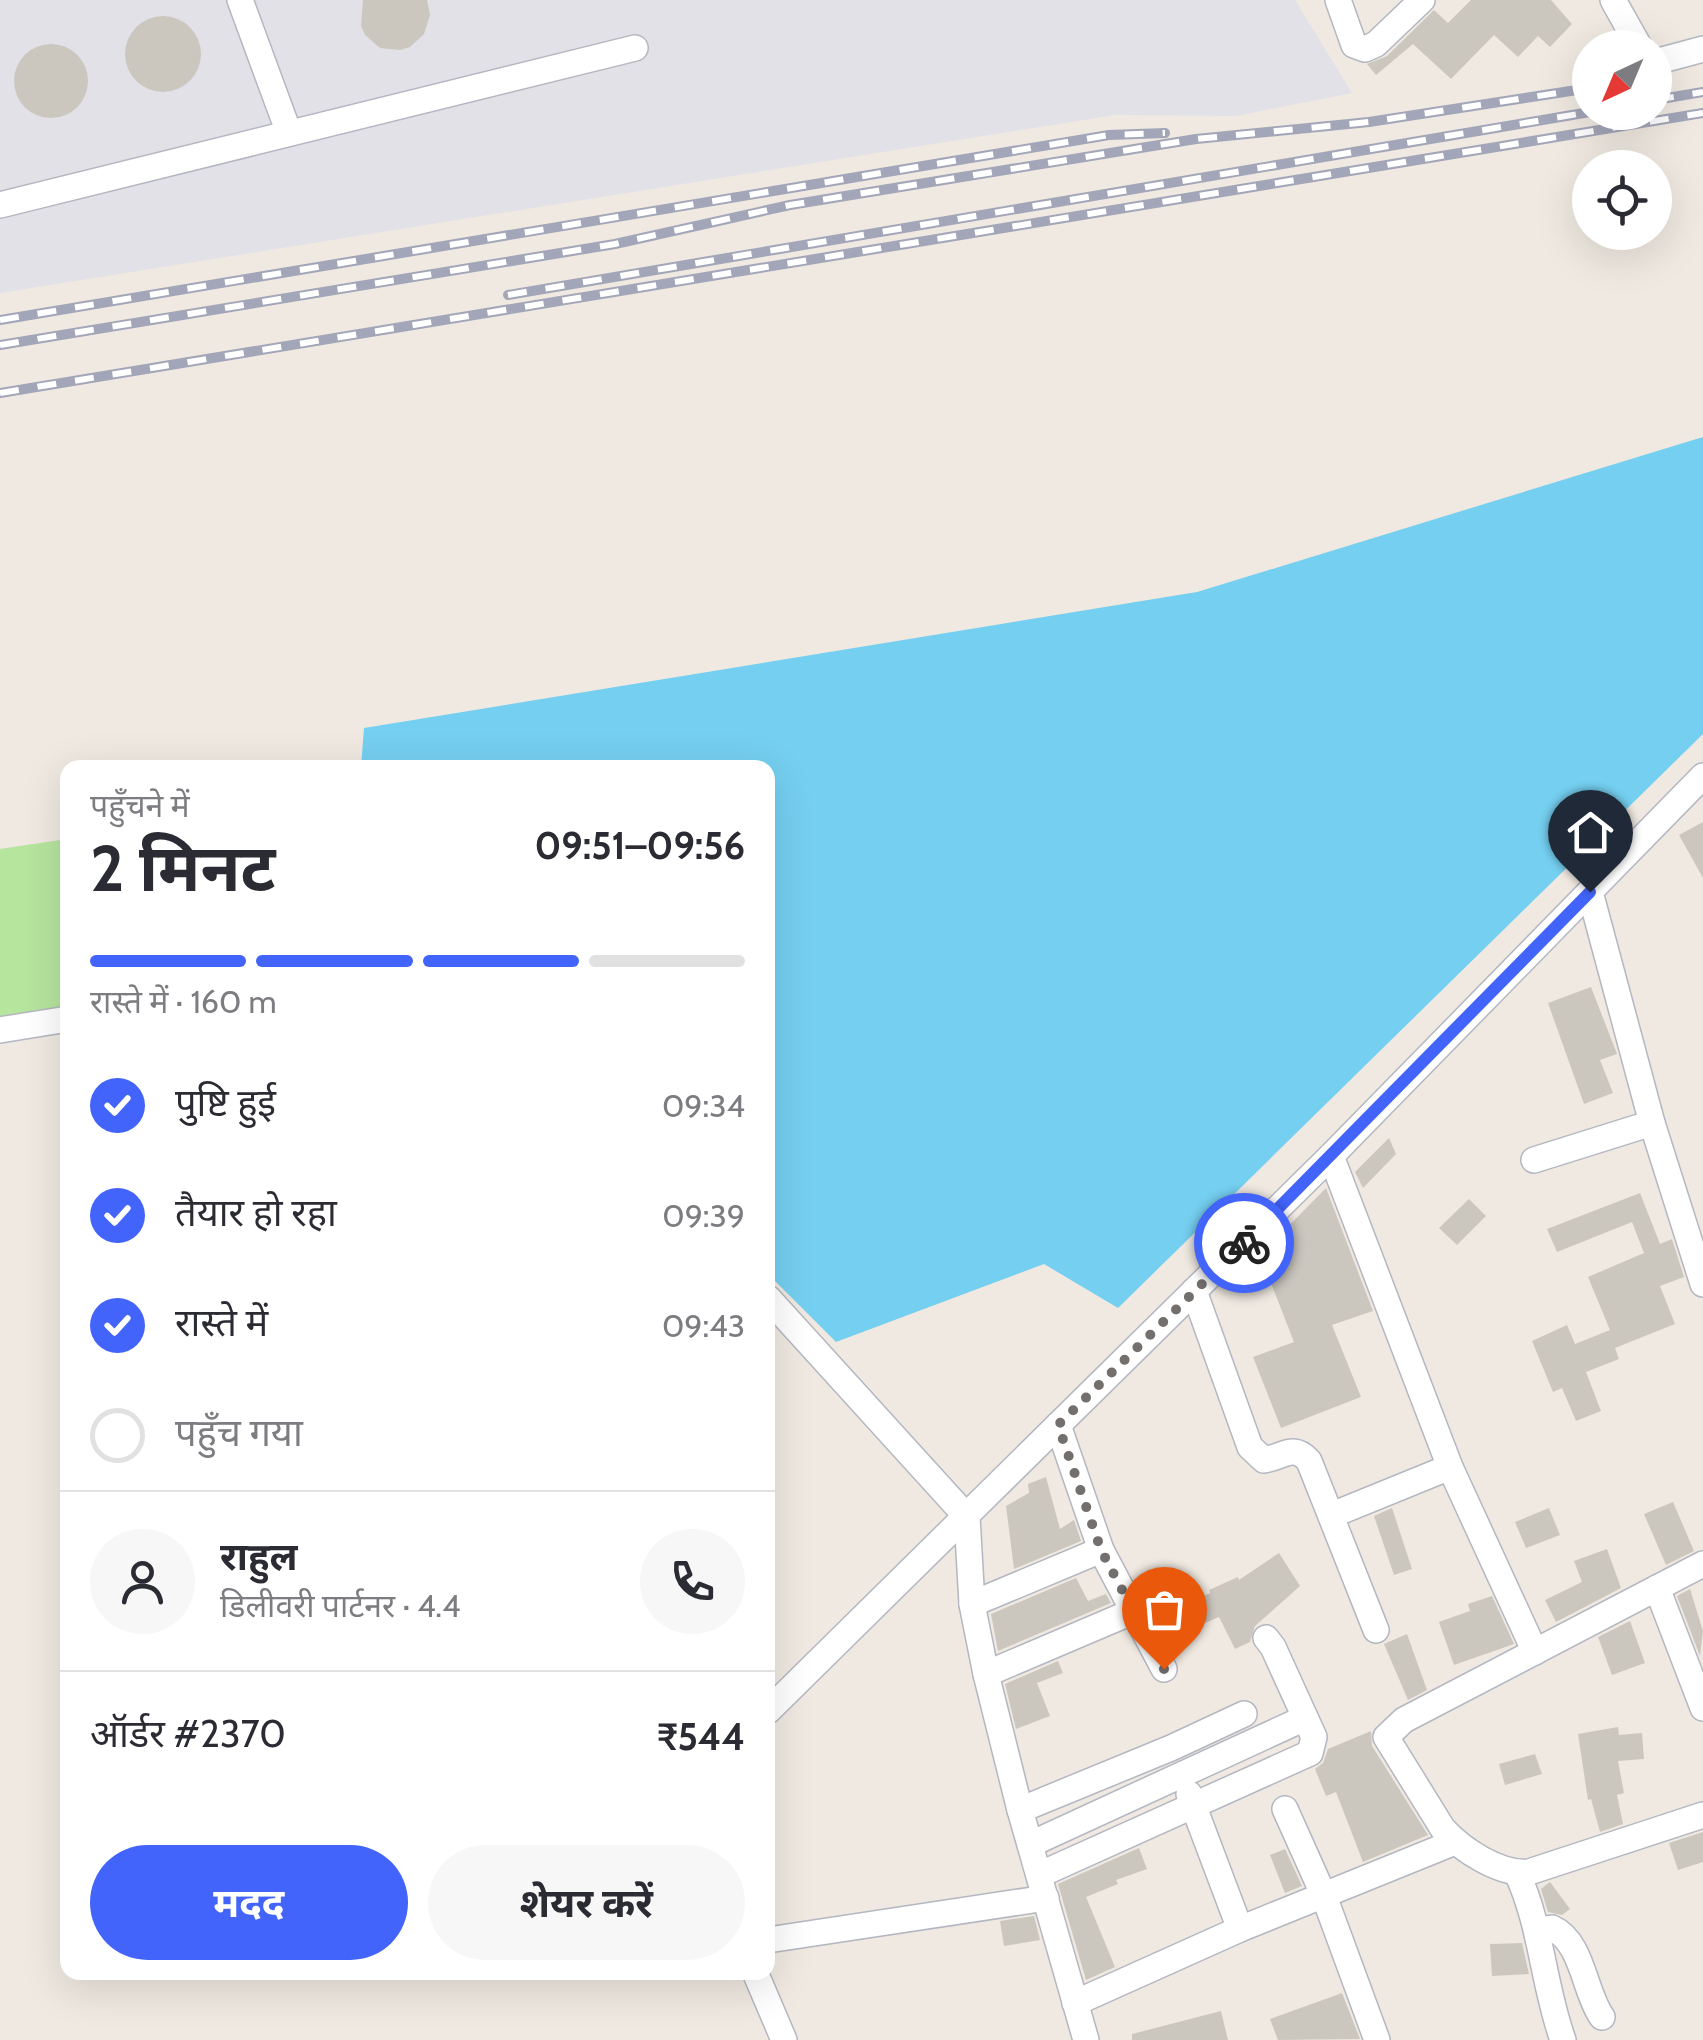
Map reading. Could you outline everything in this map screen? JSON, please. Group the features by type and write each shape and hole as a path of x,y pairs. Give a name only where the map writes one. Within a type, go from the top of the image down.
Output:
{"street":[{"path":"240,0 290,133"},
{"path":"1338,0 1354,45 1365,49 1376,44 1422,0"},
{"path":"1613,0 1630,30"},
{"path":"0,205 635,48"},
{"path":"1672,57 1703,49"},
{"path":"775,1703 1332,1156 1703,776"},
{"path":"1590,892 1652,1124 1703,1284"},
{"path":"0,1030 60,1020"},
{"path":"1534,1160 1652,1124"},
{"path":"1332,1156 1450,1467 1535,1652"},
{"path":"1194,1291 1250,1446 1264,1460 1292,1450 1310,1461 1376,1630"},
{"path":"775,1306 967,1517 972,1604 986,1674 1020,1810 1086,2040"},
{"path":"1058,1425 1101,1550 1164,1669"},
{"path":"1332,1515 1450,1467"},
{"path":"972,1604 1101,1550"},
{"path":"1703,1564 1404,1720 1386,1737 1455,1842 1517,1873 1703,1813"},
{"path":"1657,1588 1703,1708"},
{"path":"986,1674 1134,1611"},
{"path":"775,1939 1042,1886 1194,1806 1310,1754 1314,1738 1274,1647 1266,1638"},
{"path":"1020,1810 1244,1714"},
{"path":"1031,1844 1305,1718"},
{"path":"1171,1748 1240,1930"},
{"path":"1285,1810 1324,1896 1377,2040"},
{"path":"1075,2003 1455,1842"},
{"path":"1517,1873 1538,1930 1554,2016 1563,2040"},
{"path":"1538,1930 1552,1928 1562,1934 1602,2017"},
{"path":"758,1980 784,2040"}],"shaded area":[{"path":"0,0 1295,0 1352,93 1236,116 1115,115 0,293"}],"green space":[{"path":"60,840 60,1018 0,1028 0,849"}],"water":[{"path":"1703,437 1703,734 1118,1308 1044,1264 836,1342 775,1281 775,760 362,760 364,728 1197,592"}],"building":[{"path":"363,0 427,0 430,15 424,34 410,47 380,48 361,26"},
{"path":"1471,0 1551,0 1572,24 1550,47 1538,36 1518,57 1494,35 1451,79 1413,44 1376,75 1367,64 1387,56 1434,10 1448,23"},
{"path":"163,16 190,27 201,54 190,81 163,92 136,81 125,54 136,27"},
{"path":"51,44 65,46 77,55 86,67 86,95 77,107 65,116 51,118 37,116 25,107 16,95 14,81 16,67 25,55 37,46"},
{"path":"1703,822 1703,878 1679,835"},
{"path":"1591,987 1617,1054 1600,1060 1613,1093 1584,1104 1548,1003"},
{"path":"1389,1138 1396,1154 1363,1188 1355,1172"},
{"path":"1326,1188 1373,1311 1332,1325 1361,1397 1281,1428 1253,1357 1294,1342 1260,1255"},
{"path":"1640,1193 1660,1244 1672,1239 1684,1277 1660,1286 1675,1324 1615,1348 1619,1359 1586,1372 1601,1411 1576,1421 1562,1388 1553,1392 1532,1341 1567,1325 1575,1344 1610,1330 1588,1277 1644,1253 1632,1222 1557,1252 1547,1229"},
{"path":"1469,1199 1486,1216 1457,1245 1439,1228"},
{"path":"1046,1477 1060,1529 1074,1520 1081,1541 1014,1569 1006,1506 1029,1493 1028,1484"},
{"path":"1673,1502 1694,1551 1666,1565 1644,1514"},
{"path":"1392,1508 1412,1569 1394,1575 1374,1516"},
{"path":"1549,1508 1560,1535 1526,1548 1515,1522"},
{"path":"1607,1549 1621,1588 1556,1622 1545,1600 1582,1582 1574,1561"},
{"path":"1279,1553 1300,1586 1255,1626 1250,1642 1235,1649 1219,1617 1187,1631 1177,1608 1210,1593 1209,1590 1238,1577 1239,1580"},
{"path":"1076,1578 1088,1601 1106,1594 1111,1603 998,1651 991,1614"},
{"path":"1690,1589 1703,1631 1700,1656 1677,1596"},
{"path":"1492,1596 1514,1644 1454,1665 1439,1622 1470,1611 1468,1604"},
{"path":"1630,1621 1645,1663 1612,1675 1598,1637"},
{"path":"1407,1634 1427,1690 1408,1700 1384,1644"},
{"path":"1058,1661 1063,1673 1037,1683 1050,1716 1016,1729 1005,1684"},
{"path":"1618,1727 1619,1735 1642,1733 1644,1759 1618,1761 1624,1793 1617,1795 1623,1824 1600,1832 1591,1799 1588,1800 1578,1734"},
{"path":"1371,1731 1372,1746 1428,1835 1363,1862 1336,1792 1326,1796 1315,1769 1323,1763 1328,1749"},
{"path":"1535,1754 1542,1774 1505,1785 1499,1764"},
{"path":"1703,1832 1703,1862 1678,1870 1669,1843"},
{"path":"1139,1848 1147,1869 1086,1897 1115,1967 1086,1980 1058,1884"},
{"path":"1285,1849 1302,1886 1285,1893 1270,1855"},
{"path":"1550,1882 1570,1909 1562,1915 1548,1912 1541,1889"},
{"path":"1034,1916 1040,1940 1004,1946 1000,1921"},
{"path":"1522,1943 1529,1974 1492,1976 1490,1944"},
{"path":"1342,1993 1360,2039 1278,2040 1270,2019"},
{"path":"1221,2011 1228,2040 1132,2040 1132,2034"}],"railway":[{"path":"0,345 615,244 790,205 1196,139 1369,122 1572,91"},
{"path":"1672,97 1703,92"},
{"path":"0,393 1703,113"},
{"path":"508,295 1572,115"},
{"path":"0,320 1109,135 1165,133"}],"way so far":[{"path":"1164,1669 1101,1550 1058,1425 1244,1243"}],"route":[{"path":"1244,1243 1590,892"}]}
